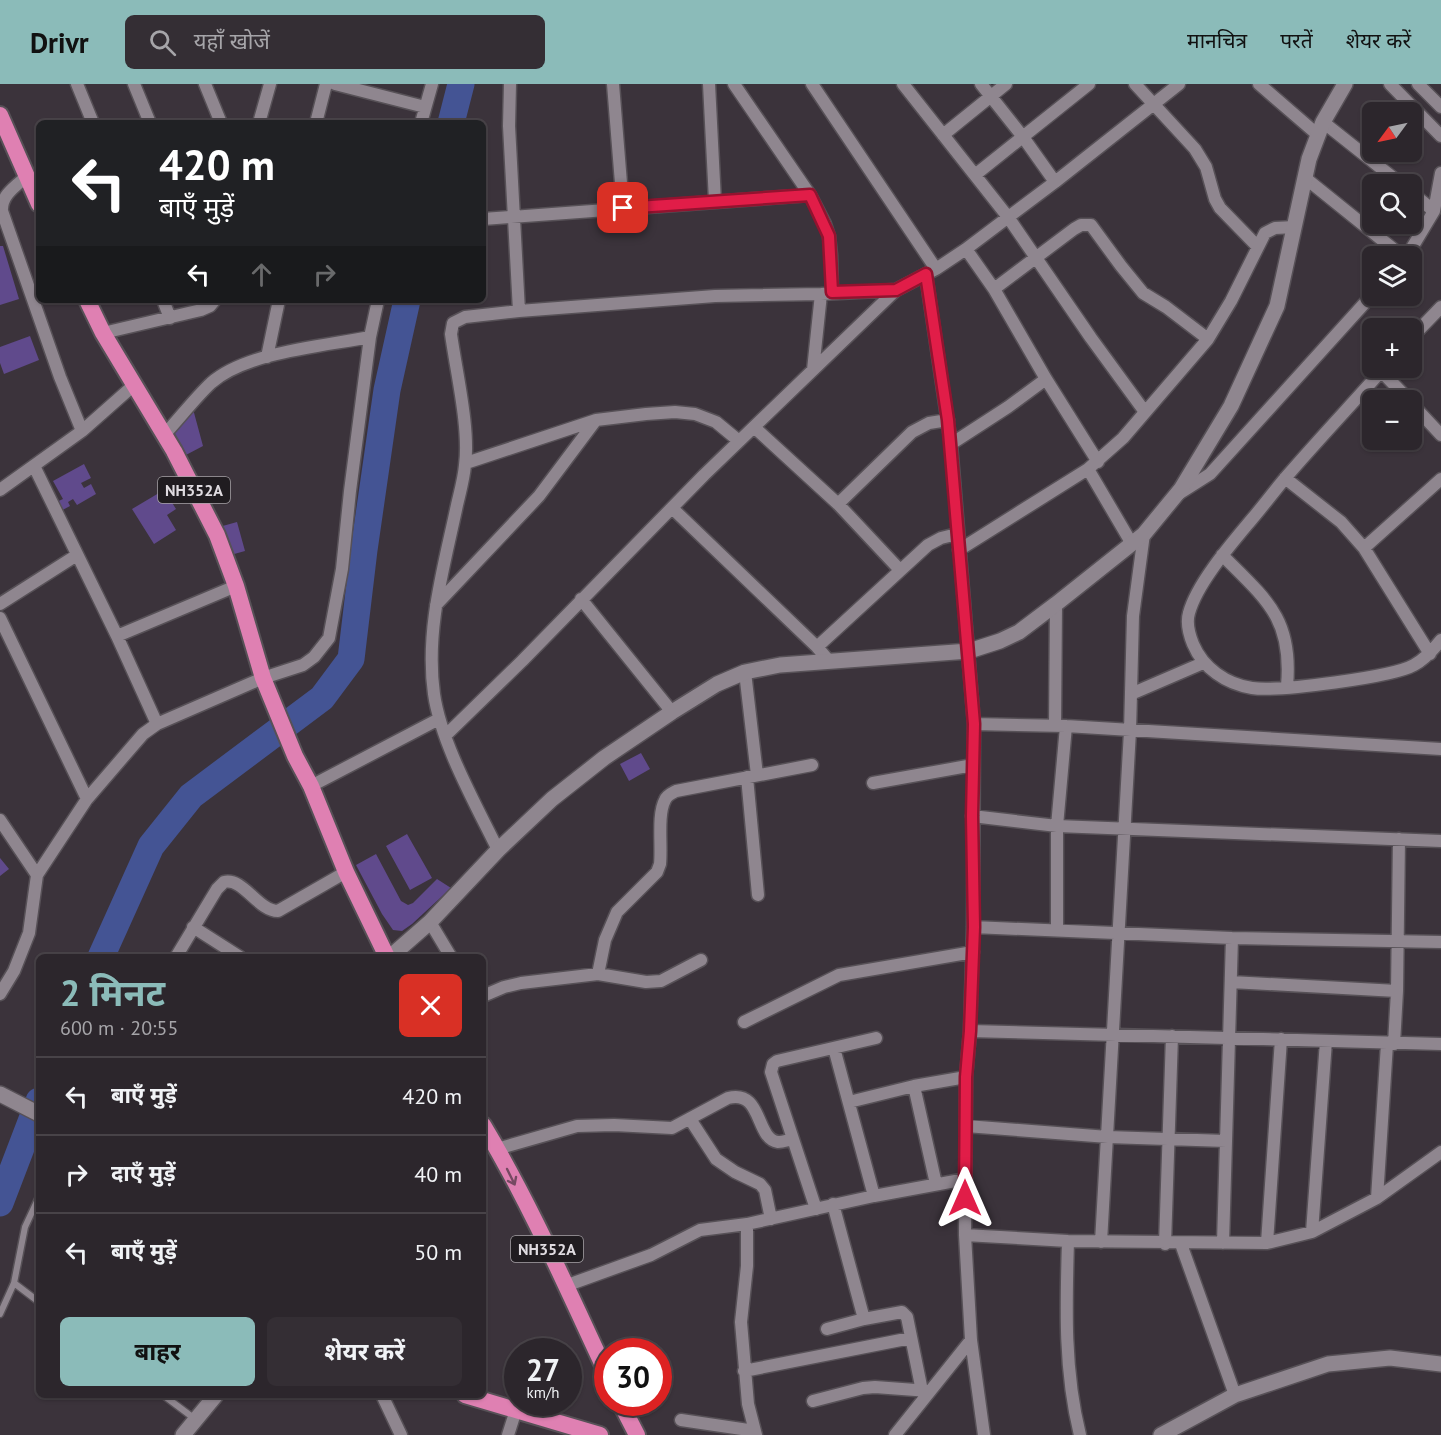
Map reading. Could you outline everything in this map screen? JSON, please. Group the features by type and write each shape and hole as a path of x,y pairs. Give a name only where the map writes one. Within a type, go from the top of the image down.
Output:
{"highway":[{"path":"2,124 36,197"},
{"name":"NH352A","path":"88,303 103,333 165,435 216,535 236,586 263,678 346,872 387,954"},
{"name":"NH352A","path":"486,1130 594,1347"},
{"path":"479,1398 504,1403"},
{"path":"546,1416 600,1435"},
{"path":"627,1416 637,1435"}],"street":[{"path":"77,84 92,120"},
{"path":"134,84 149,120"},
{"path":"205,84 220,120"},
{"path":"260,120 270,84"},
{"path":"317,120 326,84"},
{"path":"335,84 425,107"},
{"path":"422,120 432,84"},
{"path":"510,84 509,115 519,311"},
{"path":"614,84 623,208"},
{"path":"709,84 715,201"},
{"path":"734,84 810,195 829,236 826,293 813,370"},
{"path":"812,84 931,272 951,444 974,724 972,816 974,927 966,1077 965,1235 971,1340 984,1435"},
{"path":"903,84 1008,217 1090,338 1145,412"},
{"path":"981,84 1055,182"},
{"path":"943,135 1006,84"},
{"path":"975,175 1089,84"},
{"path":"1135,84 1195,149 1206,167 1215,199 1220,208 1257,246"},
{"path":"446,735 672,508 896,290 931,272 966,249 1179,84"},
{"path":"1259,84 1386,174"},
{"path":"392,954 430,922 498,850 552,799 604,758 717,684 745,672 780,665 969,651 1000,641 1019,632 1144,534 1177,495 1231,406 1277,306 1304,177 1321,129 1345,84"},
{"path":"1390,84 1441,136"},
{"path":"1418,84 1441,107"},
{"path":"1413,246 1434,211 1441,173"},
{"path":"27,176 5,196 2,211 60,377 82,431"},
{"path":"1304,177 1390,246"},
{"path":"486,219 810,195"},
{"path":"1422,201 1434,211"},
{"path":"994,290 1074,229 1081,225 1091,225 1143,293 1208,339"},
{"path":"959,550 1093,466 1145,412 1208,339 1231,301 1265,232 1269,229 1295,227"},
{"path":"966,249 994,290 1046,379 1132,544"},
{"path":"498,850 468,787 440,719 431,654 435,606 466,464 465,429 451,327 456,321 465,318 519,311 715,296 896,290"},
{"path":"164,303 170,318"},
{"path":"103,333 201,310 212,303"},
{"path":"267,357 278,303"},
{"path":"0,994 14,970 29,933 37,874 87,799 143,734 157,724 263,678 303,664 314,657 329,638 342,569 370,337 377,303"},
{"path":"1177,495 1210,474 1362,306"},
{"path":"1422,327 1441,307"},
{"path":"165,435 212,383 234,369 267,357 370,337"},
{"path":"1375,378 1285,478 1222,555 1194,599 1188,615 1188,633 1203,663 1222,678 1253,688 1368,677 1402,670 1415,665 1430,654 1441,640"},
{"path":"1390,378 1400,390"},
{"path":"951,444 1046,379"},
{"path":"0,490 82,431 134,385"},
{"path":"466,464 596,420 675,412 695,414 716,423 740,441"},
{"path":"1422,415 1441,435"},
{"path":"435,606 539,496 596,420"},
{"path":"838,504 912,432 929,423 948,420"},
{"path":"754,427 838,504 900,570"},
{"path":"34,466 157,724"},
{"path":"1285,478 1341,522 1364,548 1430,654"},
{"path":"1364,548 1441,479"},
{"path":"672,508 817,647 829,662"},
{"path":"817,647 934,541 957,534"},
{"path":"1101,1242 1130,731 1133,616 1144,534"},
{"path":"0,604 77,555"},
{"path":"1222,555 1261,594 1278,617 1286,638 1289,663 1287,686"},
{"path":"117,636 236,586"},
{"path":"581,599 672,712"},
{"path":"1056,604 1060,726 1057,930"},
{"path":"0,618 87,799"},
{"path":"1131,694 1203,663"},
{"path":"745,672 758,895"},
{"path":"311,786 440,719"},
{"path":"974,724 1060,726 1441,749"},
{"path":"598,974 605,940 617,912 657,872 660,864 662,811 665,799 676,791 813,765"},
{"path":"873,783 973,765"},
{"path":"972,816 1057,826 1441,841"},
{"path":"0,820 37,874"},
{"path":"1377,1198 1397,992 1399,839"},
{"path":"178,954 224,882 234,882 268,909 279,911 346,872"},
{"path":"430,922 449,954"},
{"path":"193,927 235,954"},
{"path":"974,927 1232,938 1441,942"},
{"path":"1223,1243 1232,938"},
{"path":"744,1022 839,975 973,952"},
{"path":"486,995 520,983 598,974 646,982 661,981 701,960"},
{"path":"1231,982 1397,992"},
{"path":"970,1031 1441,1044"},
{"path":"1165,1244 1172,1036"},
{"path":"816,1209 771,1068 777,1061 876,1038"},
{"path":"1267,1243 1281,1039"},
{"path":"1312,1232 1326,1041"},
{"path":"834,1048 873,1196"},
{"path":"849,1102 914,1086 966,1077"},
{"path":"914,1086 936,1184"},
{"path":"4,1095 36,1111"},
{"path":"497,1149 577,1126 614,1125 664,1128 680,1125 728,1098 742,1097 754,1109 769,1137 780,1142 793,1139"},
{"path":"690,1119 716,1159 735,1172 760,1184 765,1190 771,1219"},
{"path":"966,1126 1108,1137 1226,1141"},
{"path":"965,1235 1165,1244 1267,1243 1312,1232 1377,1198 1441,1152"},
{"path":"565,1286 651,1256 700,1230 747,1224 834,1204 966,1179"},
{"path":"834,1204 864,1319"},
{"path":"681,1420 755,1433 748,1404 741,1322 747,1266 747,1224"},
{"path":"1068,1241 1066,1329 1069,1376 1080,1435"},
{"path":"1180,1244 1235,1395"},
{"path":"827,1329 902,1312 907,1317 926,1391"},
{"path":"744,1371 911,1338"},
{"path":"895,1435 926,1391 971,1340"},
{"path":"1161,1435 1235,1395 1328,1364 1390,1358 1441,1364"},
{"path":"813,1401 875,1387 926,1391"},
{"path":"183,1435 213,1398"},
{"path":"383,1398 401,1435"},
{"path":"508,1435 514,1416"}],"lane":[{"path":"0,1314 14,1283 25,1227 36,1203"},
{"path":"14,1283 36,1300"},
{"path":"167,1398 195,1419"}],"building":[{"path":"0,246 3,246 19,299 0,305"},
{"path":"30,336 39,360 4,374 0,363 0,347"},
{"path":"193,409 203,446 184,456 172,434"},
{"path":"84,464 91,478 81,483 84,488 91,484 96,494 77,505 73,499 68,502 70,506 57,513 52,504 63,499 53,481"},
{"path":"164,490 176,509 167,515 176,530 154,544 132,509"},
{"path":"237,522 245,551 227,556 219,527"},
{"path":"641,753 650,769 629,781 620,764"},
{"path":"407,834 432,878 410,890 386,846"},
{"path":"376,854 401,901 408,905 413,903 437,879 451,888 412,924 402,931 393,930 356,865"},
{"path":"0,858 9,869 0,876"}],"waterway":[{"path":"452,120 461,84"},
{"path":"102,954 151,846 191,796 322,698 351,659 387,390 406,303"},
{"path":"0,1203 36,1109"}],"route":[{"path":"623,208 810,195 829,236 832,292 896,290 926,274 951,444 974,724 972,816 974,927 966,1077 965,1198"}]}
